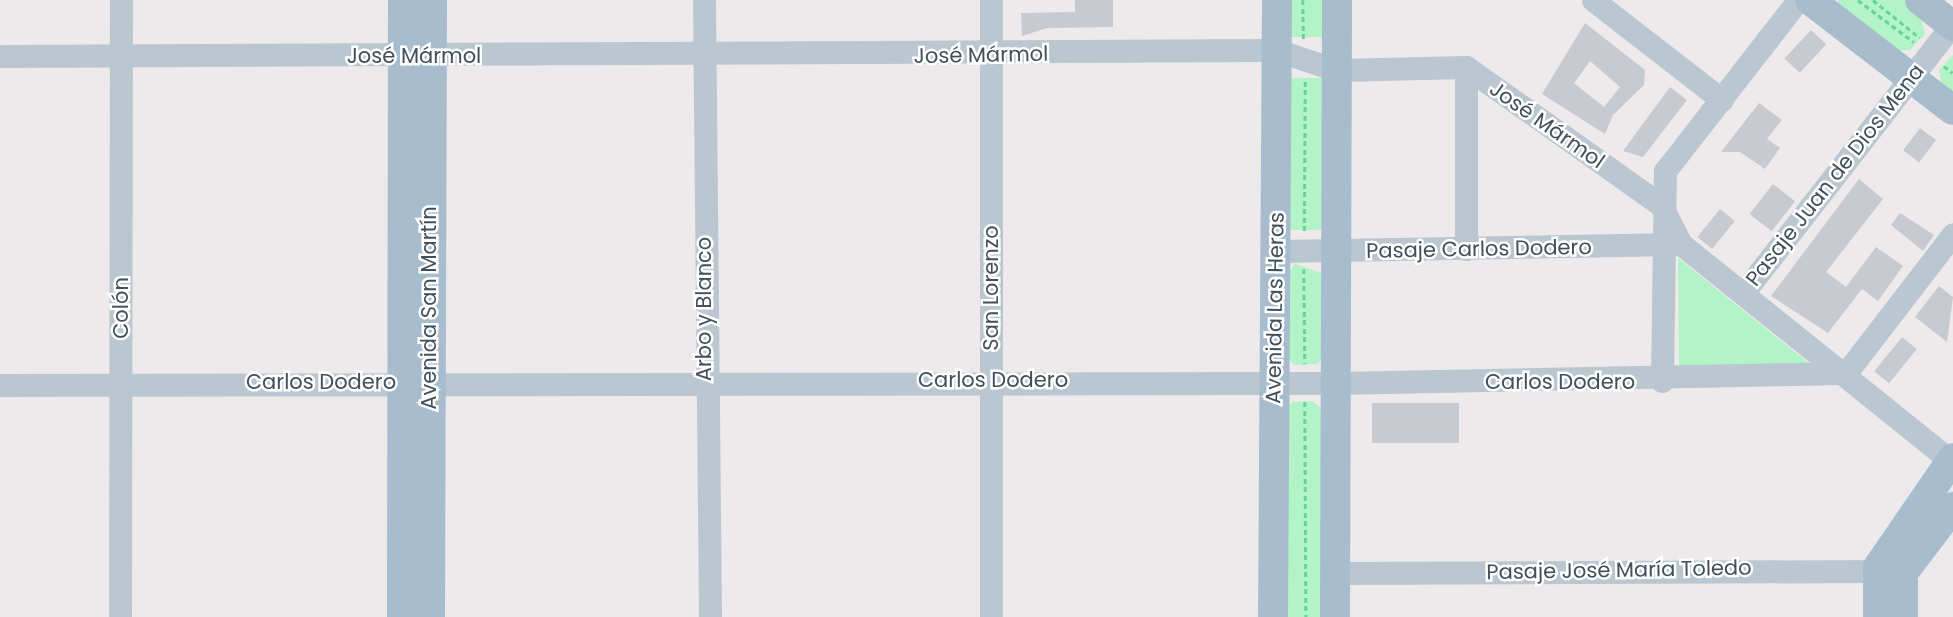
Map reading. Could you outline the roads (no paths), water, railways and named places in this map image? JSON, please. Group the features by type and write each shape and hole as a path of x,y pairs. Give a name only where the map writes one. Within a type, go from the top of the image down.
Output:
{"main road":[{"name":"Avenida San Martín","path":"403,0 418,57"},
{"name":"Avenida San Martín","path":"402,617 415,382 418,57 432,0"},
{"name":"Avenida Las Heras","path":"1273,617 1273,380 1291,251 1276,50 1277,0"},
{"path":"1335,617 1336,0"},
{"path":"1810,0 1953,110"},
{"path":"1920,0 1952,25"},
{"name":"Avenida San Martín","path":"415,382 430,617"},
{"path":"1878,617 1891,570 1952,461"},
{"path":"1891,570 1953,507"},
{"path":"1891,570 1903,617"}],"street":[{"name":"Colón","path":"120,617 121,0"},
{"name":"Arbo y Blanco","path":"704,0 704,379 710,617"},
{"name":"San Lorenzo","path":"991,0 991,617"},
{"path":"1594,0 1722,100"},
{"path":"1662,381 1671,244 1661,205 1665,171 1798,0"},
{"name":"Pasaje Juan de Dios Mena","path":"1744,292 1952,25"},
{"name":"José Mármol","path":"0,56 991,55 1276,50 1337,71 1466,67 1661,205"},
{"path":"1466,67 1466,249"},
{"path":"1846,373 1953,234"},
{"path":"1671,244 1744,292 1952,461"},
{"name":"Pasaje Carlos Dodero","path":"1291,251 1671,244"},
{"name":"Carlos Dodero","path":"0,385 704,379 1273,380 1336,383 1662,381 1846,373"},
{"name":"Pasaje José María Toledo","path":"1335,573 1891,570"}]}
